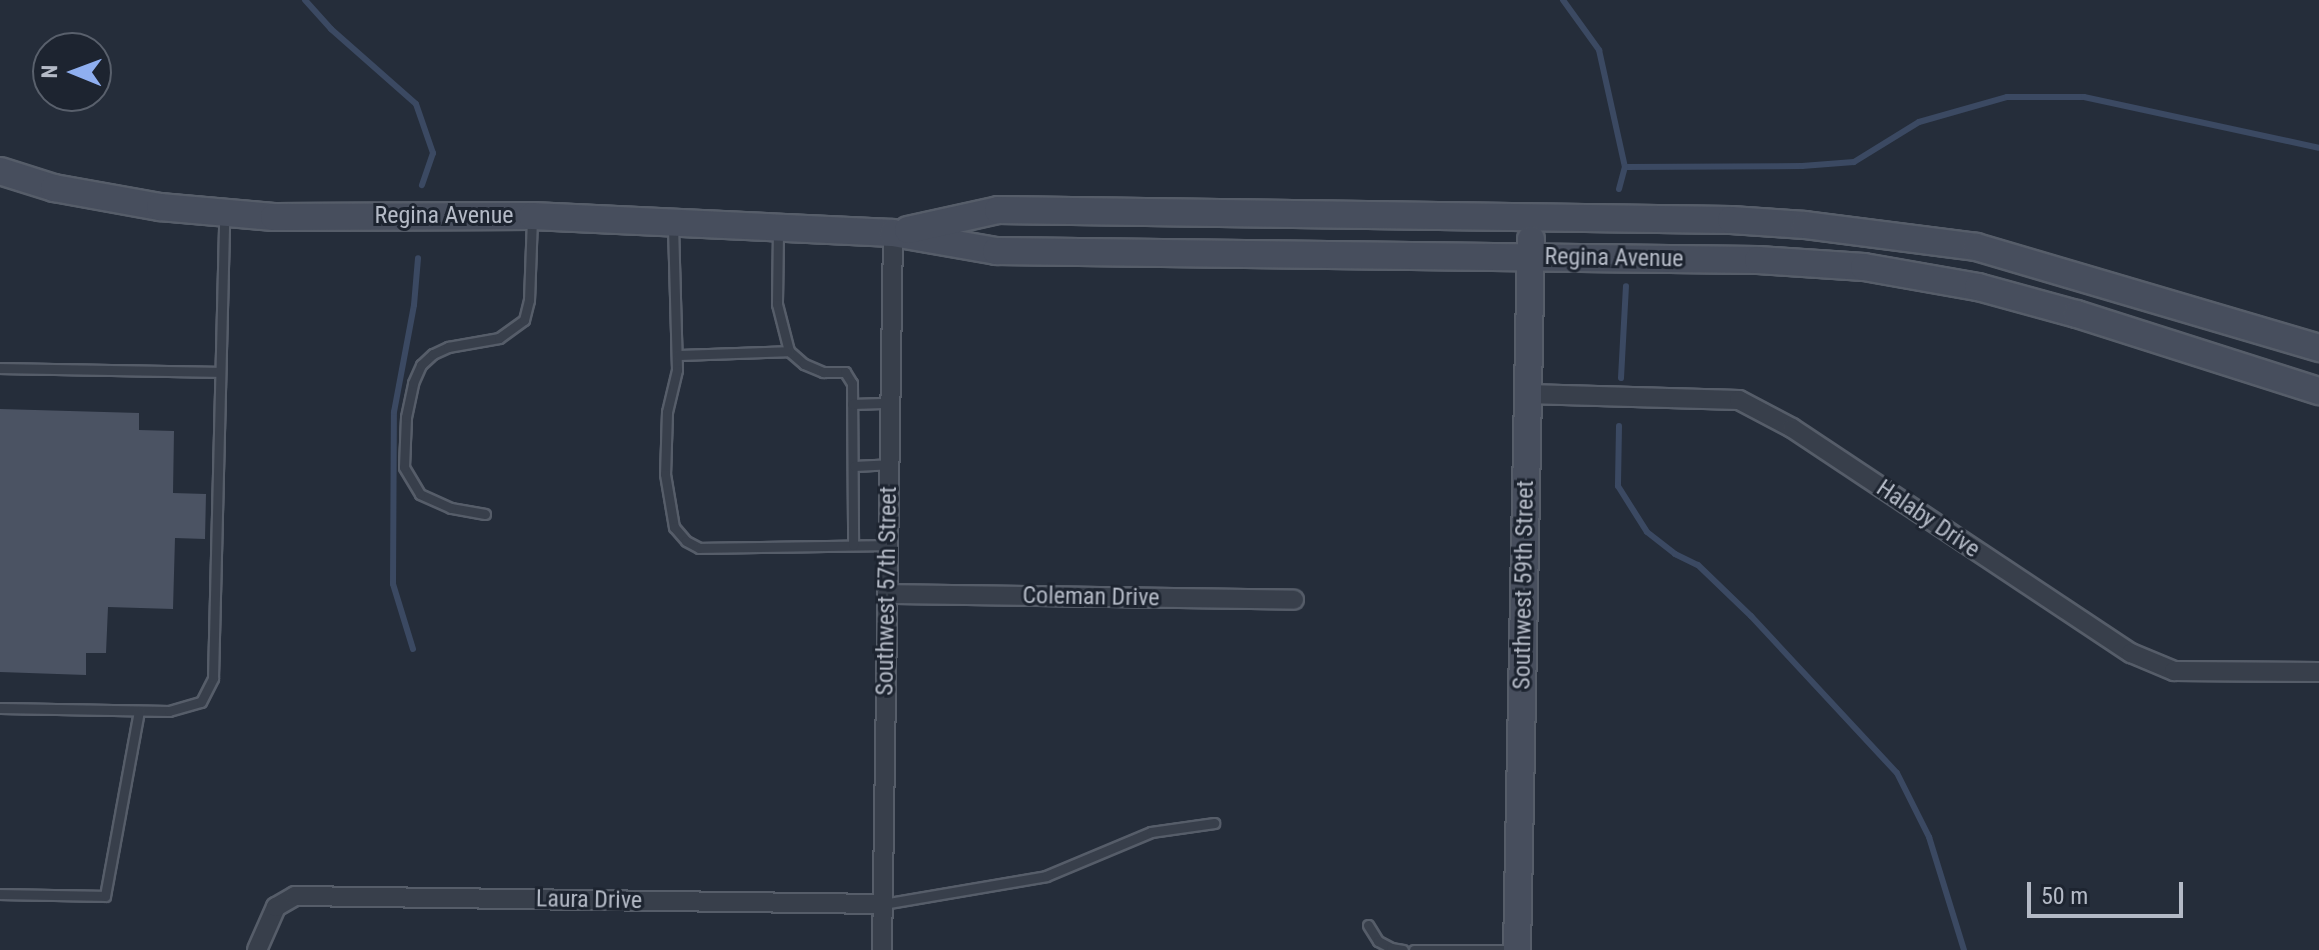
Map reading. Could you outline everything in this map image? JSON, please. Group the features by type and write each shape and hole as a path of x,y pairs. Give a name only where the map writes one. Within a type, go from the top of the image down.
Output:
{"main road":[{"name":"Regina Avenue","path":"0,171 54,188 160,207 224,214 532,216 778,227 893,233 996,251 1758,260 1864,267 1978,287 2077,314 2319,391"},
{"name":"Regina Avenue","path":"893,233 998,210 1731,220 1904,235 1976,247 2319,348"},
{"name":"Southwest 59th Street","path":"1517,950 1531,219"}],"street":[{"name":"Southwest 57th Street","path":"882,950 893,233"},
{"name":"Halaby Drive","path":"1527,394 1739,400 1792,428 2131,653 2174,671 2319,672"},
{"name":"Coleman Drive","path":"887,594 1294,600"},
{"name":"Laura Drive","path":"257,950 276,907 295,896 883,904"}],"lane":[{"path":"0,708 169,711 201,702 213,678 224,214"},
{"path":"485,514 451,508 420,494 404,467 406,417 413,383 421,365 433,354 448,347 499,338 524,320 529,300 532,216"},
{"path":"672,222 677,355 667,412 665,474 674,527 686,541 699,548 888,545"},
{"path":"778,227 777,304 789,351 804,364 823,372 845,372 852,383 853,545"},
{"path":"677,355 789,351"},
{"path":"0,368 220,372"},
{"path":"852,404 890,403"},
{"path":"854,466 889,464"},
{"path":"0,894 105,896 139,711"},
{"path":"883,904 1046,876 1151,832 1214,823"},
{"path":"1368,925 1378,941 1403,950"},
{"path":"1414,950 1517,950"}],"building":[{"path":"0,409 139,413 139,430 174,431 173,493 206,494 205,539 175,538 173,609 108,607 106,653 86,653 86,675 0,672"}],"waterway":[{"path":"305,0 331,29 416,104 433,153 422,185"},
{"path":"1563,0 1599,50 1625,167 1802,166 1854,162 1919,122 2007,97 2084,97 2319,148"},
{"path":"1619,189 1625,167"},
{"path":"413,649 393,584 394,412 414,305 418,258"},
{"path":"1621,378 1626,286"},
{"path":"1619,426 1618,486 1647,532 1675,554 1698,565 1751,616 1897,773 1929,837 1964,950"}]}
